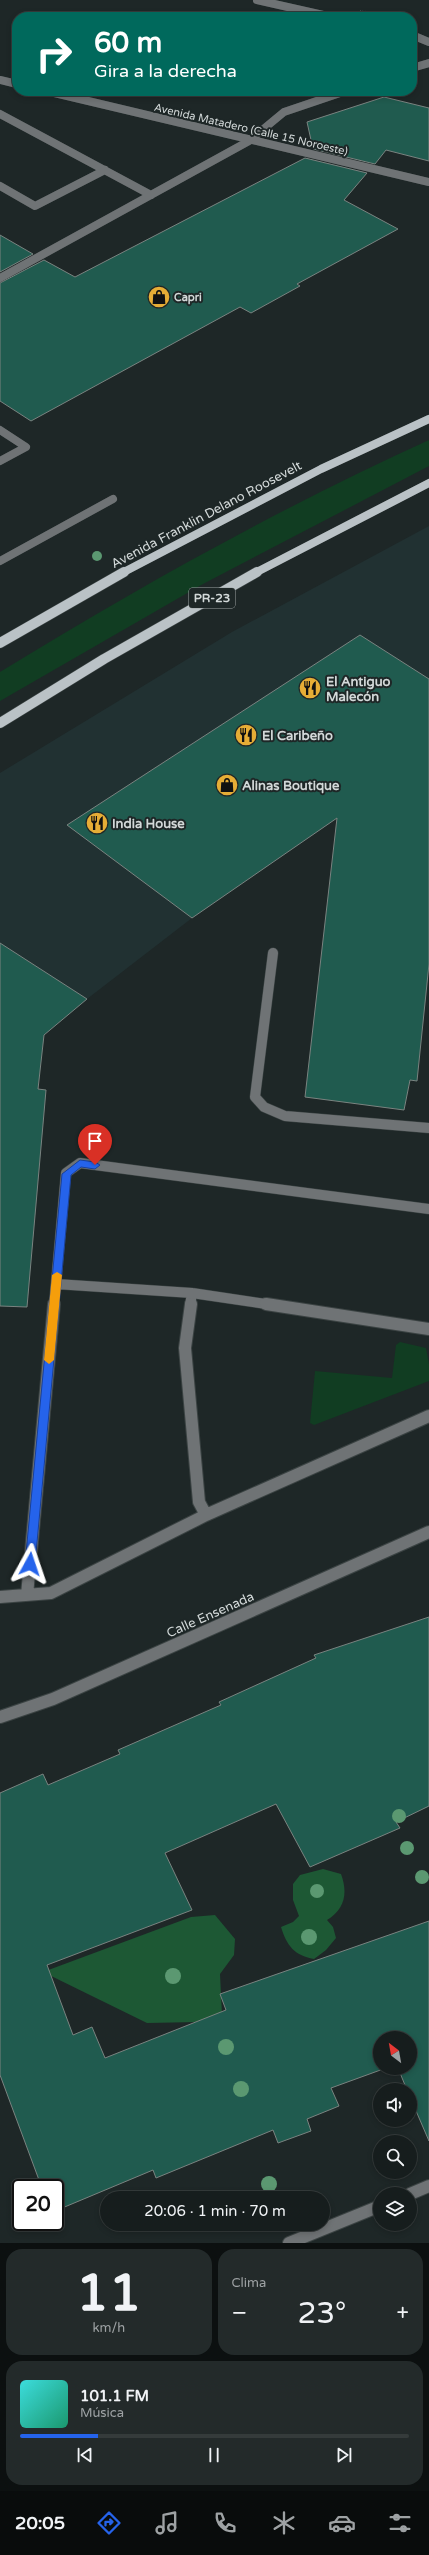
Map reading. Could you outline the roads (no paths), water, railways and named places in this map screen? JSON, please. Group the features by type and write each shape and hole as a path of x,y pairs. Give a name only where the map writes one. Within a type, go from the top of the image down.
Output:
{"main road":[{"name":"Avenida Franklin Delano Roosevelt","path":"0,643 128,569 321,469 429,419"},
{"name":"PR-23","path":"0,723 159,627 274,564 429,483"}],"street":[{"path":"257,0 310,12"},
{"path":"417,37 429,42"},
{"path":"417,67 429,63"},
{"path":"0,80 12,83"},
{"name":"Avenida Matadero (Calle 15 Noroeste)","path":"67,96 429,182"},
{"path":"0,278 249,140 284,112 331,96"},
{"path":"0,114 151,195"},
{"path":"0,186 35,206 105,170"},
{"path":"0,430 26,447 0,461"},
{"path":"0,561 113,499"},
{"path":"273,953 255,1097 264,1107 285,1116 429,1128"},
{"path":"27,1595 66,1174 80,1163 429,1209"},
{"path":"56,1284 192,1293 429,1329"},
{"path":"192,1293 185,1348 200,1502 206,1515"},
{"path":"0,1597 50,1593 206,1515 429,1416"},
{"name":"Calle Ensenada","path":"0,1716 53,1699 429,1532"},
{"path":"417,2191 429,2186"},
{"path":"289,2243 373,2209"}],"place":[{"name":"Capri","path":"159,297"},
{"name":"El Antiguo Malecón","path":"310,688"},
{"name":"El Caribeño","path":"246,735"},
{"name":"Alinas Boutique","path":"227,785"},
{"name":"India House","path":"97,823"}]}
